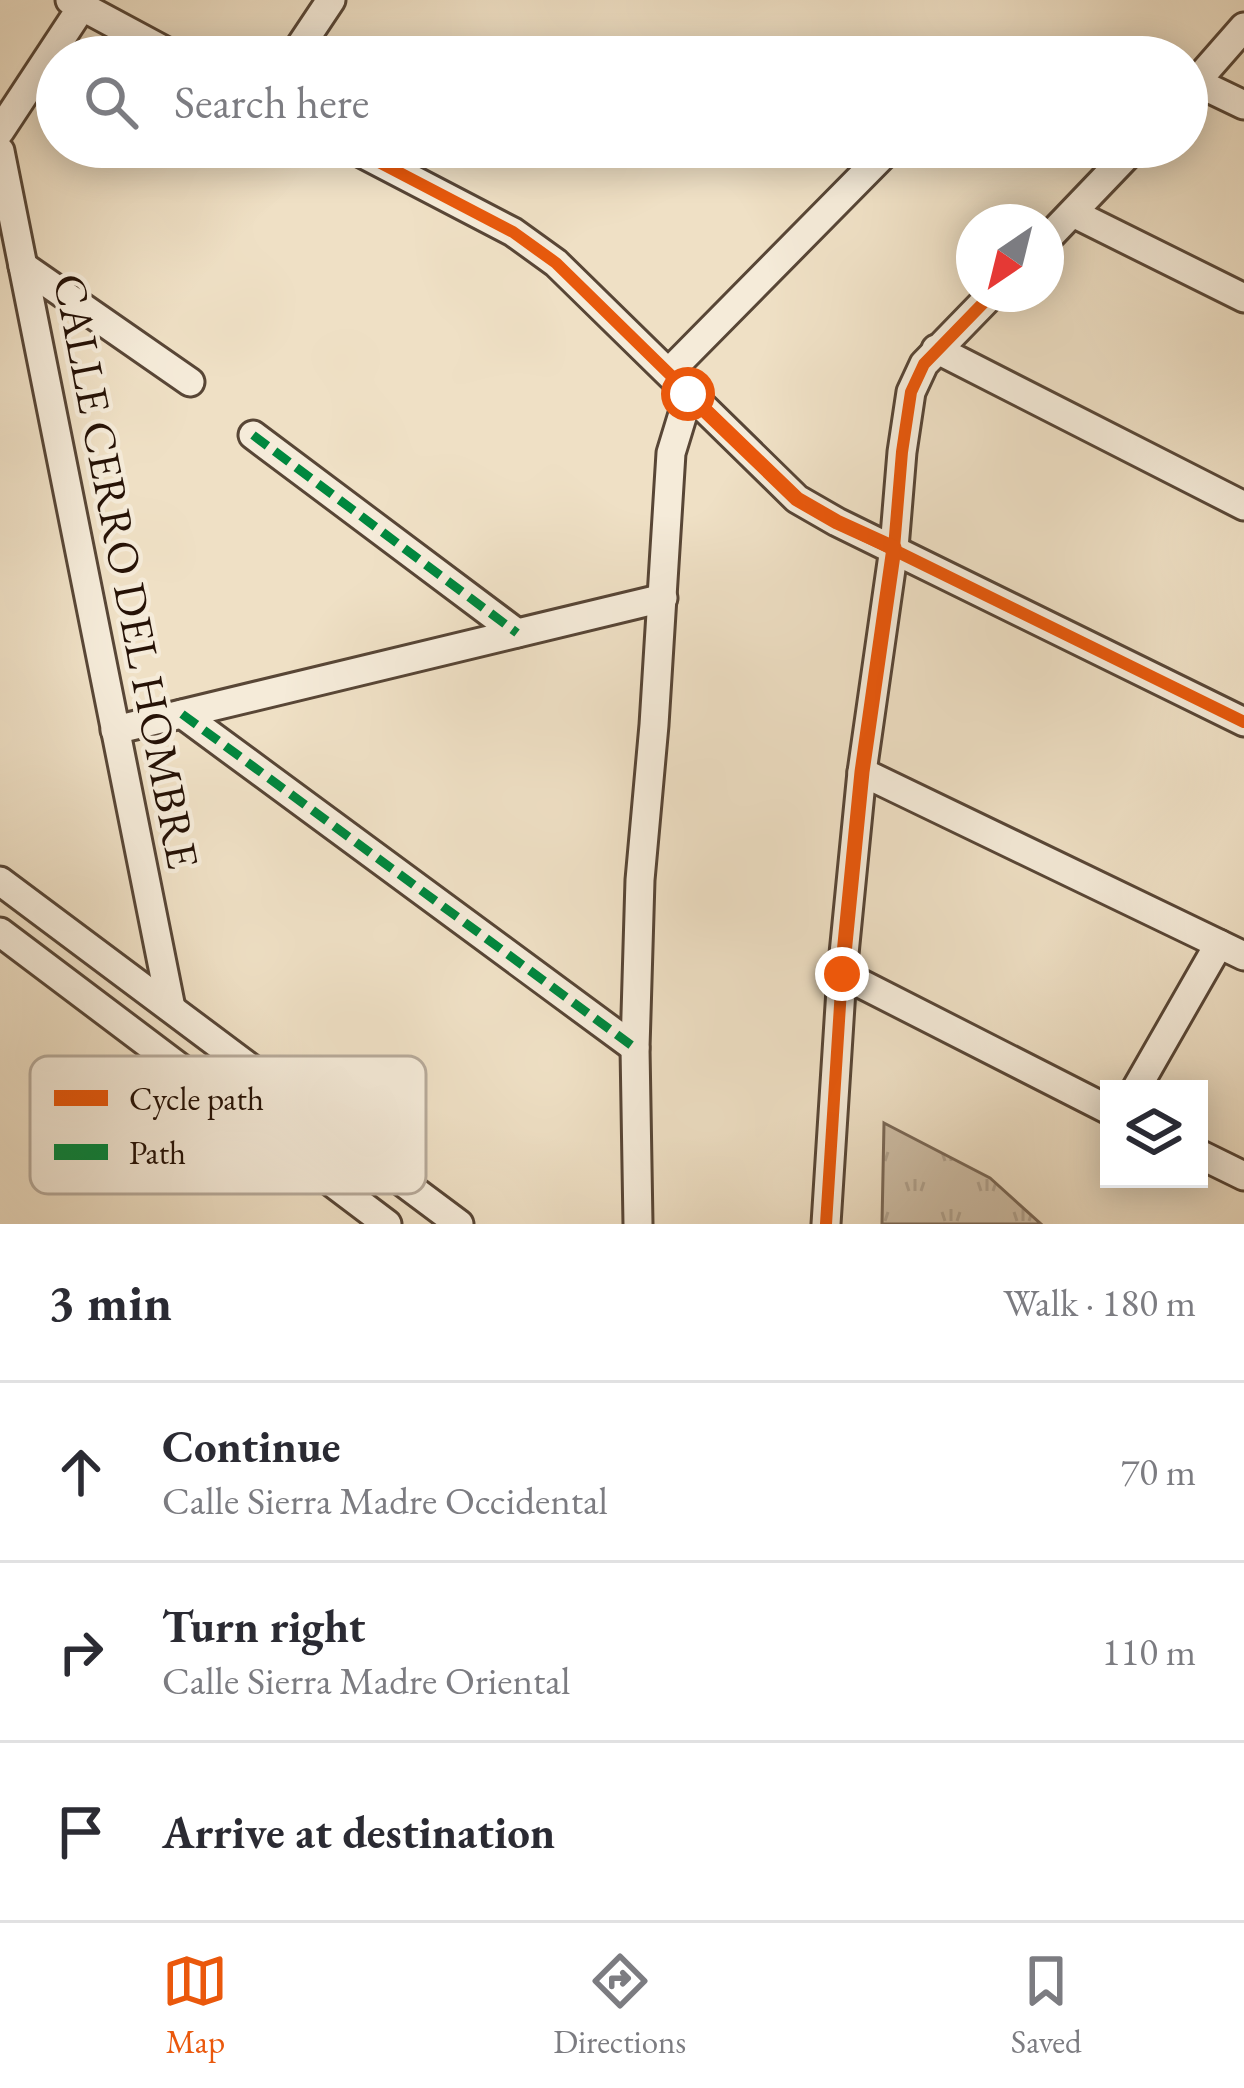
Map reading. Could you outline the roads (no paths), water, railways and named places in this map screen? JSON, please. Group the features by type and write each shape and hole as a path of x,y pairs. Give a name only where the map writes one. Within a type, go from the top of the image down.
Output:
{"street":[{"path":"307,36 331,0"},
{"path":"56,36 75,4 136,36"},
{"path":"1208,69 1244,27"},
{"path":"0,131 36,70"},
{"path":"1208,93 1244,105"},
{"name":"CALLE CERRO DEL HOMBRE","path":"0,151 171,1008"},
{"path":"390,168 513,232 556,263 797,499 1244,722"},
{"path":"669,372 870,168"},
{"path":"1064,222 1115,168"},
{"path":"1073,213 1244,298"},
{"path":"23,266 190,382"},
{"path":"826,1224 842,974 862,772 911,392 924,364 974,312"},
{"path":"936,349 1244,506"},
{"path":"638,1224 635,1048 640,880 671,453 688,394"},
{"path":"253,435 517,633"},
{"path":"115,730 663,598"},
{"path":"182,714 635,1048"},
{"path":"862,772 1232,950 1142,1080"},
{"path":"0,881 235,1056"},
{"path":"0,932 164,1056"},
{"path":"842,974 1100,1104"},
{"path":"1208,1158 1244,1176"},
{"path":"347,1194 387,1224"},
{"path":"419,1194 459,1224"}]}
